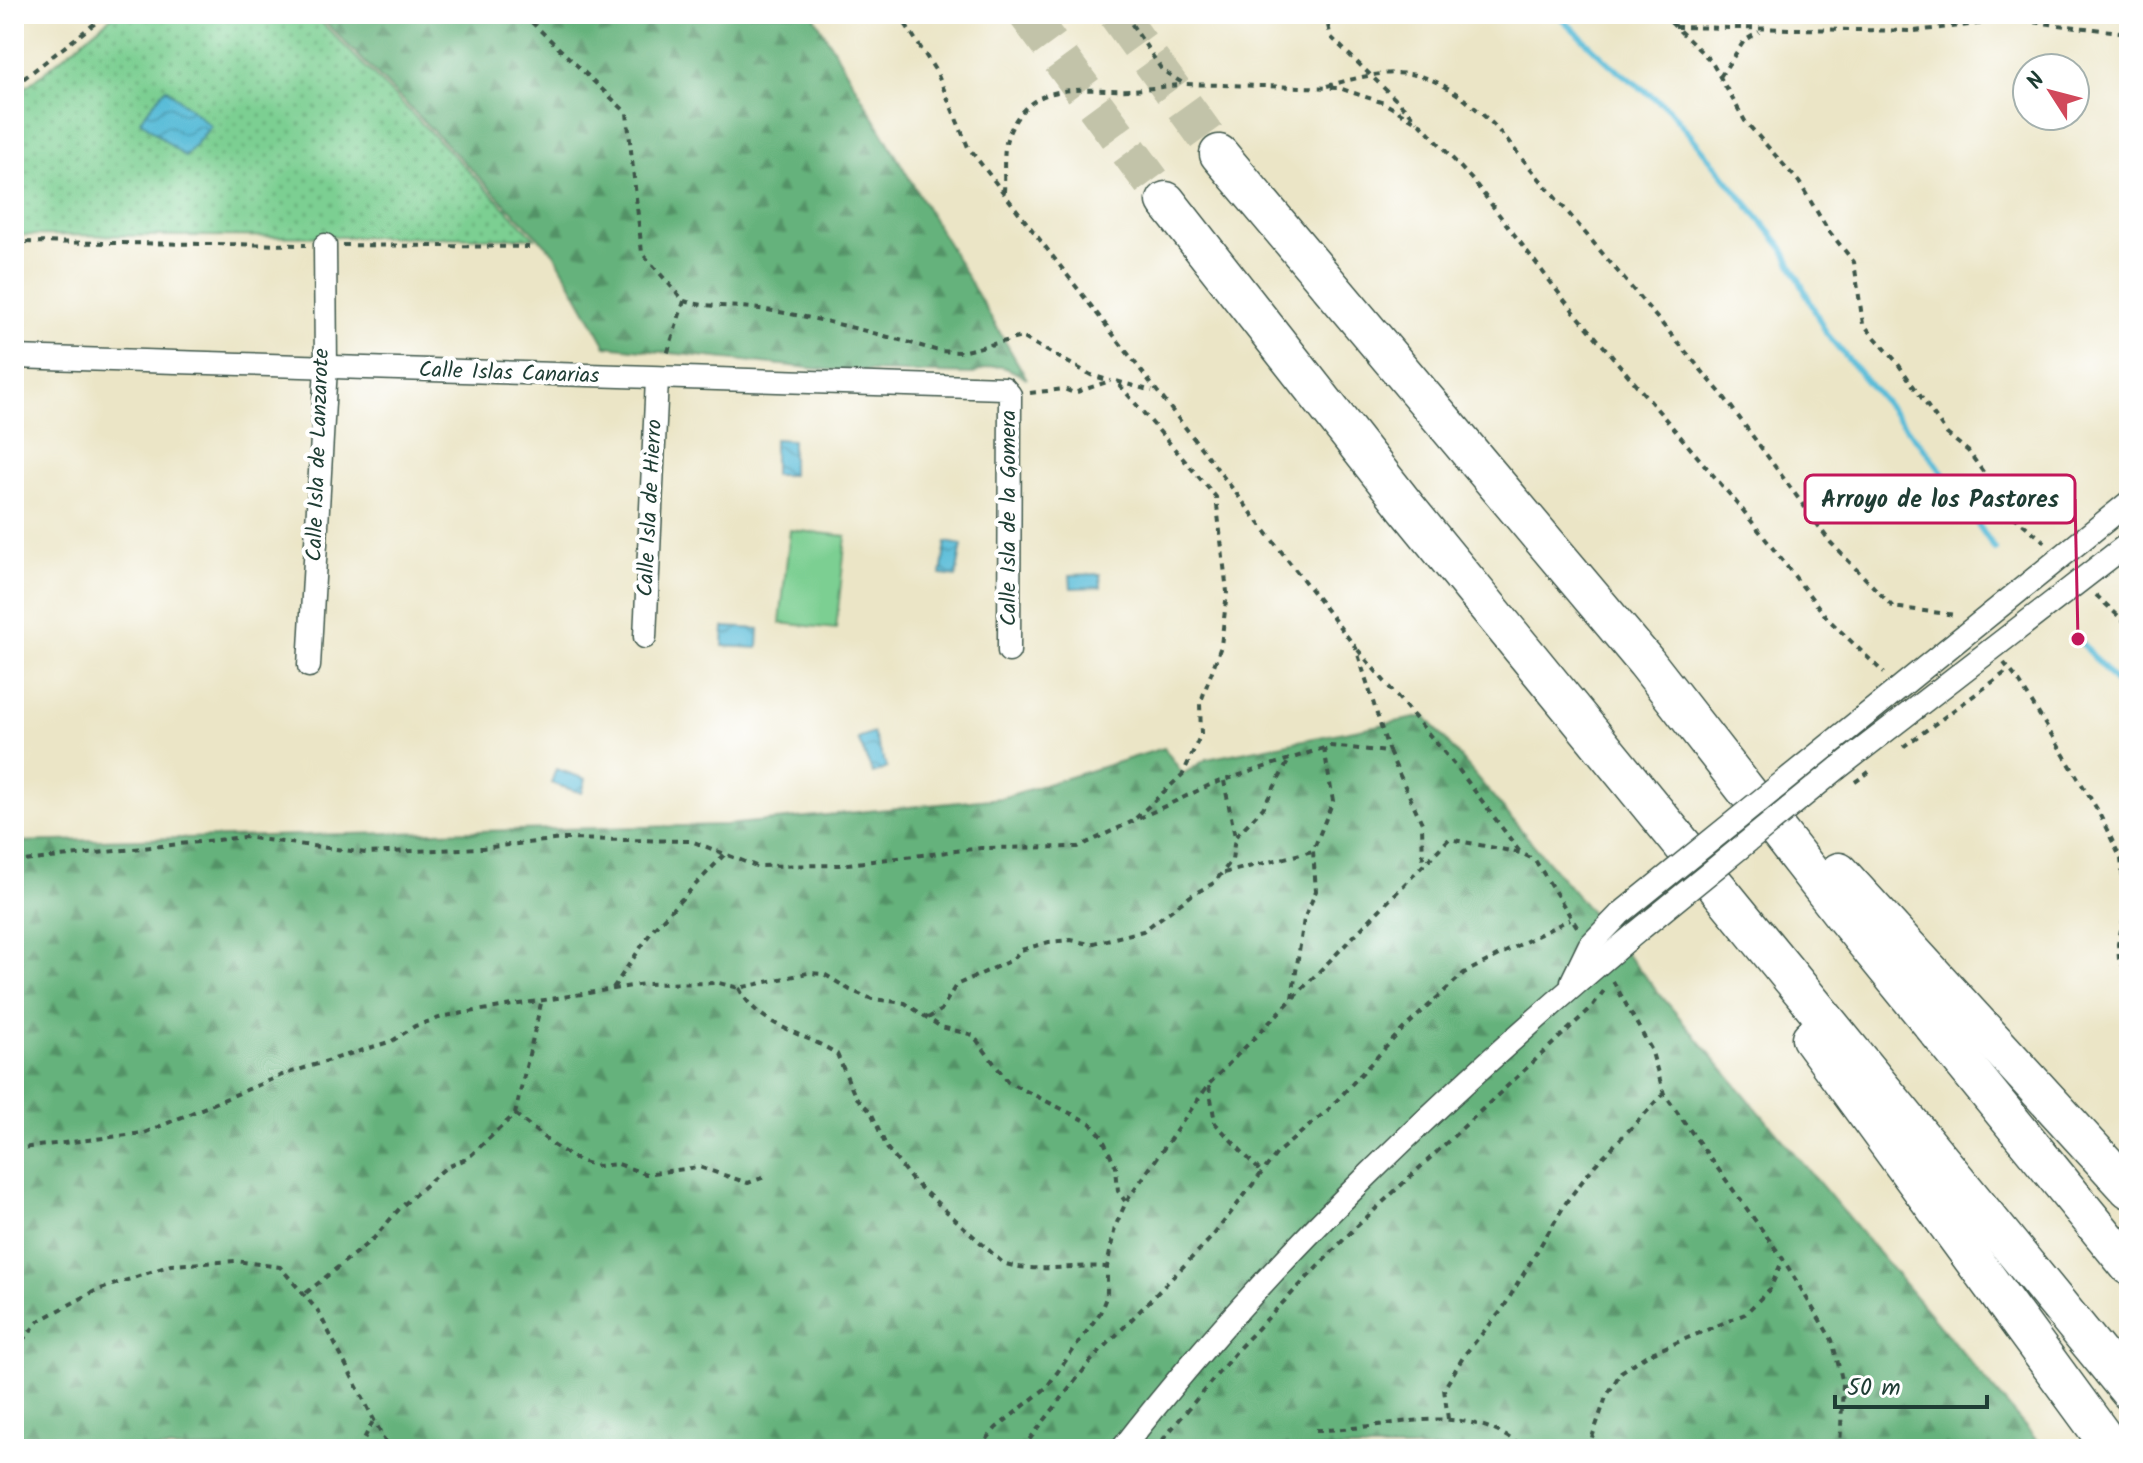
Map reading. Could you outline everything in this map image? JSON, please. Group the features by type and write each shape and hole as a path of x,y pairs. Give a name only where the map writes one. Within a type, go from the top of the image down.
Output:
{"highway":[{"path":"1219,154 1646,662 1844,916 2129,1266"},
{"path":"1166,201 1407,508 2129,1391"},
{"path":"1407,508 1480,618 1762,970 2112,1449"},
{"path":"1646,662 2129,1189"}],"street":[{"name":"Calle Isla de Lanzarote","path":"309,666 326,367 325,245"},
{"name":"Calle Islas Canarias","path":"14,357 1004,388"},
{"name":"Calle Isla de Hierro","path":"645,637 657,379"},
{"name":"Calle Isla de la Gomera","path":"1004,388 1010,395 1009,651"},
{"path":"1570,986 1589,946 1620,914 2129,502"},
{"path":"1122,1449 1275,1271 1570,986 1838,768 2129,543"}],"path":[{"path":"14,86 107,14"},
{"path":"523,14 627,113 642,253 684,301 702,306 750,307 809,318 939,351 961,352 1022,337 1091,375 1155,392"},
{"path":"899,14 937,73 968,147 1155,392 1356,648 1459,770 1521,853"},
{"path":"1125,14 1162,70 1184,84"},
{"path":"1325,14 1331,37 1371,73 1475,183 1565,301 1742,509 1828,619 1889,679"},
{"path":"1662,14 1672,27 1711,61 1745,121 1799,182 1828,230 1854,262 1863,324 1896,361 1947,434 1968,451 1986,476 2000,505 2061,559"},
{"path":"1672,27 1914,31 2014,20 2129,33"},
{"path":"1720,77 1744,41 1762,30"},
{"path":"1324,87 1371,73 1427,76 1457,91 1493,124 1724,397 1831,543 1893,607 1966,616"},
{"path":"1004,194 1007,138 1020,111 1040,97 1066,90 1132,90 1184,84 1324,87 1364,95 1422,125"},
{"path":"14,242 532,247"},
{"path":"657,379 684,301"},
{"path":"1053,391 1064,389 1074,393 1114,381"},
{"path":"1114,381 1216,497 1227,592 1221,646 1200,704 1201,734 1183,774 1132,822"},
{"path":"2083,580 2129,626"},
{"path":"1356,648 1389,752 1422,823 1423,867"},
{"path":"1894,753 2009,670 2097,809 2121,859 2126,907 2118,944 2119,959 2129,976"},
{"path":"14,862 244,837 366,853 562,839 691,841 756,866 839,865 981,848 1078,847 1224,780 1324,748 1389,752"},
{"path":"1292,1000 1304,919 1316,891 1313,851 1333,801 1324,748"},
{"path":"1235,837 1263,808 1289,759"},
{"path":"1869,772 1882,763"},
{"path":"1224,780 1235,837 1232,860 1224,873"},
{"path":"979,1449 996,1428 1046,1388 1100,1313 1107,1295 1107,1267 1115,1227 1126,1202 1209,1084 1449,839 1521,853 1535,860 1579,930"},
{"path":"928,1018 941,1010 956,985 1012,960 1021,950 1071,940 1090,944 1143,931 1224,873 1313,851"},
{"path":"613,988 654,928 725,854"},
{"path":"1022,1449 1090,1362 1212,1237 1278,1152 1328,1110 1399,1033 1464,973 1570,919"},
{"path":"1155,1449 1240,1347 1354,1229 1590,1009 1622,972"},
{"path":"14,1149 144,1133 282,1075 392,1041 415,1026 445,1016 613,988 719,983 739,988 808,973 824,974 872,999 905,1003 941,1027 973,1035 1008,1082 1090,1123 1101,1135 1116,1167 1118,1191 1126,1202"},
{"path":"1594,991 1609,975"},
{"path":"739,988 746,1003 766,1018 791,1034 837,1054 855,1096 871,1112 887,1148 912,1180 1003,1263 1021,1270 1081,1264 1107,1267"},
{"path":"1620,994 1651,1049 1664,1094 1783,1259 1832,1340 1843,1383 1840,1449"},
{"path":"306,1293 374,1238 400,1208 445,1168 468,1158 515,1114 542,999"},
{"path":"1528,1056 1568,1019"},
{"path":"1209,1084 1215,1123 1262,1173"},
{"path":"1448,1419 1444,1389 1465,1354 1502,1310 1567,1201 1595,1165 1664,1094"},
{"path":"515,1114 566,1153 598,1166 618,1164 646,1174 699,1167 748,1183 768,1176"},
{"path":"1588,1449 1606,1397 1621,1372 1647,1355 1745,1314 1770,1289 1783,1259"},
{"path":"14,1350 39,1321 95,1291 171,1265 236,1261 280,1267 306,1293 389,1449"},
{"path":"359,1449 375,1418"},
{"path":"1316,1430 1347,1430 1394,1420 1448,1419 1477,1423 1508,1435 1524,1449"}],"green space":[{"path":"115,14 313,14 535,238 14,235 14,97"},
{"path":"317,14 813,14 1027,379 995,366 974,374 828,370 606,346 554,253"},
{"path":"790,530 846,536 836,629 780,623"},
{"path":"1425,716 2044,1449 14,1449 14,842 726,825 1001,798 1164,748 1183,774 1207,759"}],"water":[{"path":"166,88 211,126 185,157 140,120"},
{"path":"774,439 792,440 792,475 774,475"},
{"path":"946,542 962,545 956,577 941,575"},
{"path":"1100,574 1101,587 1071,588 1070,575"},
{"path":"724,627 759,629 758,648 723,646"},
{"path":"873,733 887,768 873,774 858,739"},
{"path":"556,769 586,779 582,793 551,783"}],"waterway":[{"path":"1557,14 1612,66 1668,108 1783,248 1826,333 1932,458 1995,549"},
{"path":"2078,639 2129,697"}],"tunnel":[{"path":"1027,14 1166,201"},
{"path":"1117,14 1219,154"}],"place":[{"name":"Arroyo de los Pastores","path":"2078,639"}]}
